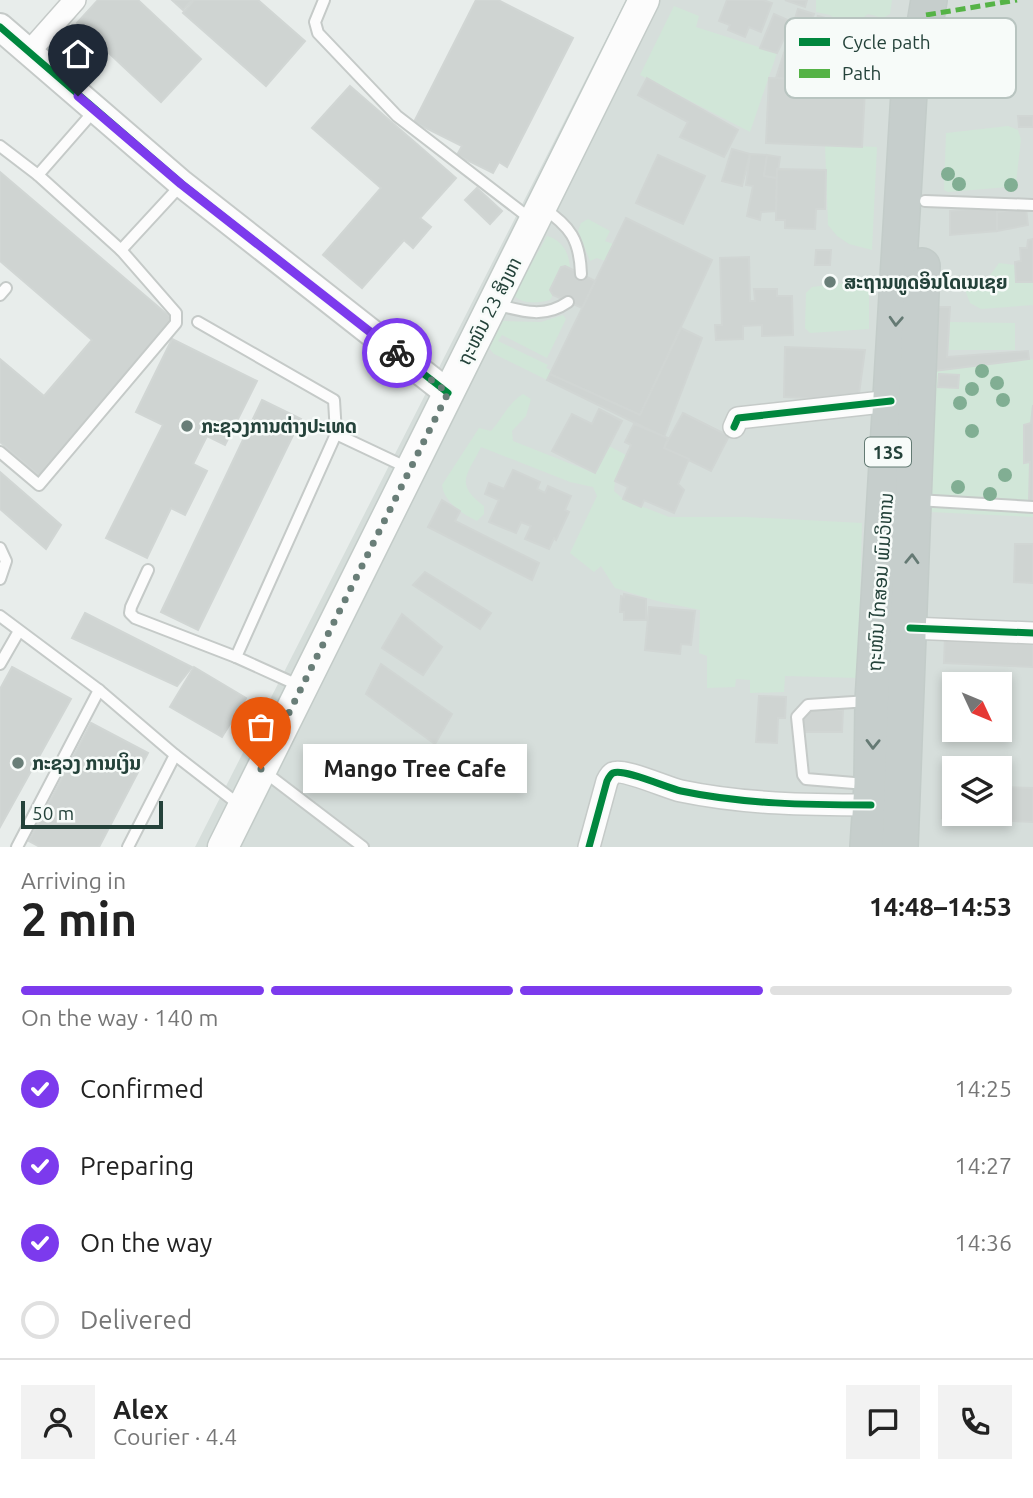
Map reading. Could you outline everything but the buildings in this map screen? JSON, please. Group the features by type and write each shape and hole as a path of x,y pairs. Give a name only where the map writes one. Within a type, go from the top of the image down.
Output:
{"highway":[{"name":"13S","path":"914,0 916,18"},
{"name":"13S","path":"926,18 929,0"},
{"name":"ຖະໜົນ ໄກສອນ ພົມວິຫານ","path":"900,847 915,499 917,216 911,98"},
{"name":"ຖະໜົນ ໄກສອນ ພົມວິຫານ","path":"868,847 873,701 891,401 917,216"}],"main road":[{"name":"ຖະໜົນ 23 ສິງຫາ","path":"223,847 645,0"}],"street":[{"path":"29,52 75,0"},
{"path":"1,30 181,184 448,393"},
{"path":"734,427 738,418 891,401"},
{"path":"910,628 1033,633"},
{"path":"589,847 607,781 612,773 617,772 645,778 668,789 706,796 807,806 871,795"}],"lane":[{"path":"324,0 315,22 318,33 397,116 538,214 561,220 571,231 581,258 581,274"},
{"path":"38,175 94,111"},
{"path":"0,146 38,175 121,250 176,313 176,323 39,485 0,452"},
{"path":"121,250 181,184"},
{"path":"917,216 1033,205"},
{"path":"493,304 523,312 541,313 568,302"},
{"path":"198,322 334,400 336,434 236,657"},
{"path":"336,434 411,469"},
{"path":"915,499 1033,507"},
{"path":"0,548 6,561 0,579"},
{"path":"148,570 131,607 130,613 135,618 236,657 302,687"},
{"path":"0,616 99,690 175,755 242,807"},
{"path":"0,664 19,631"},
{"path":"17,847 99,690"},
{"path":"871,795 806,779 803,775 797,718 808,705 873,701"},
{"path":"128,847 175,755"},
{"path":"261,769 363,847"}],"shaded area":[{"path":"626,0 1033,0 1033,847 195,847"}],"green space":[{"path":"816,0 892,0 890,14 883,18 868,14 863,18 833,18 816,12"},
{"path":"674,6 699,16 696,27 777,53 750,132 640,75"},
{"path":"1008,126 1018,130 1021,139 1016,183 1008,187 948,192 944,190 946,133"},
{"path":"825,145 877,147 872,250 849,244 837,236 828,225"},
{"path":"588,219 610,231 605,241 613,244 605,261 597,258 590,261 578,231 581,223"},
{"path":"547,236 557,240 564,248 570,268 561,268 550,290 553,295 550,300 526,302 514,295"},
{"path":"999,263 1015,265 1016,282 1033,282 1033,305 981,309 970,303 965,290 968,281 986,281"},
{"path":"869,280 869,329 810,333 805,328 806,293 812,287"},
{"path":"563,315 566,319 547,358 502,335 498,341 548,365 546,368 552,371 547,380 494,354 489,348 503,321 541,322"},
{"path":"950,322 1015,323 1015,350 949,350"},
{"path":"1033,359 1033,517 930,512 933,371"},
{"path":"523,394 531,399 526,416 512,431 513,441 594,473 609,446 626,455 615,481 614,491 623,499 669,517 745,517 862,523 858,678 785,676 784,692 750,693 750,680 736,679 735,687 707,688 707,656 699,653 700,610 615,588 601,566 594,572 570,553 597,496 593,487 570,482 481,447 468,472 466,485 484,506 484,514 477,521 455,507 446,497 442,485 479,428 491,431 509,406"}],"marked path":[{"path":"926,15 1017,0"}],"cycle path":[{"path":"0,27 182,184 448,393"},
{"path":"734,427 738,418 891,401"},
{"path":"910,628 1033,633"},
{"path":"589,847 607,781 610,775 619,772 681,791 728,799 871,805"}],"way so far":[{"path":"261,769 448,393 397,353"}],"place":[{"name":"ສະຖານທູດອິນໂດເນເຊຍ","path":"830,282"},
{"name":"ກະຊວງການຕ່າງປະເທດ","path":"187,426"},
{"name":"ກະຊວງ ການເງິນ","path":"18,763"},
{"name":"Mango Tree Cafe","path":"261,769"}],"route":[{"path":"78,96 181,184 397,353"}]}
